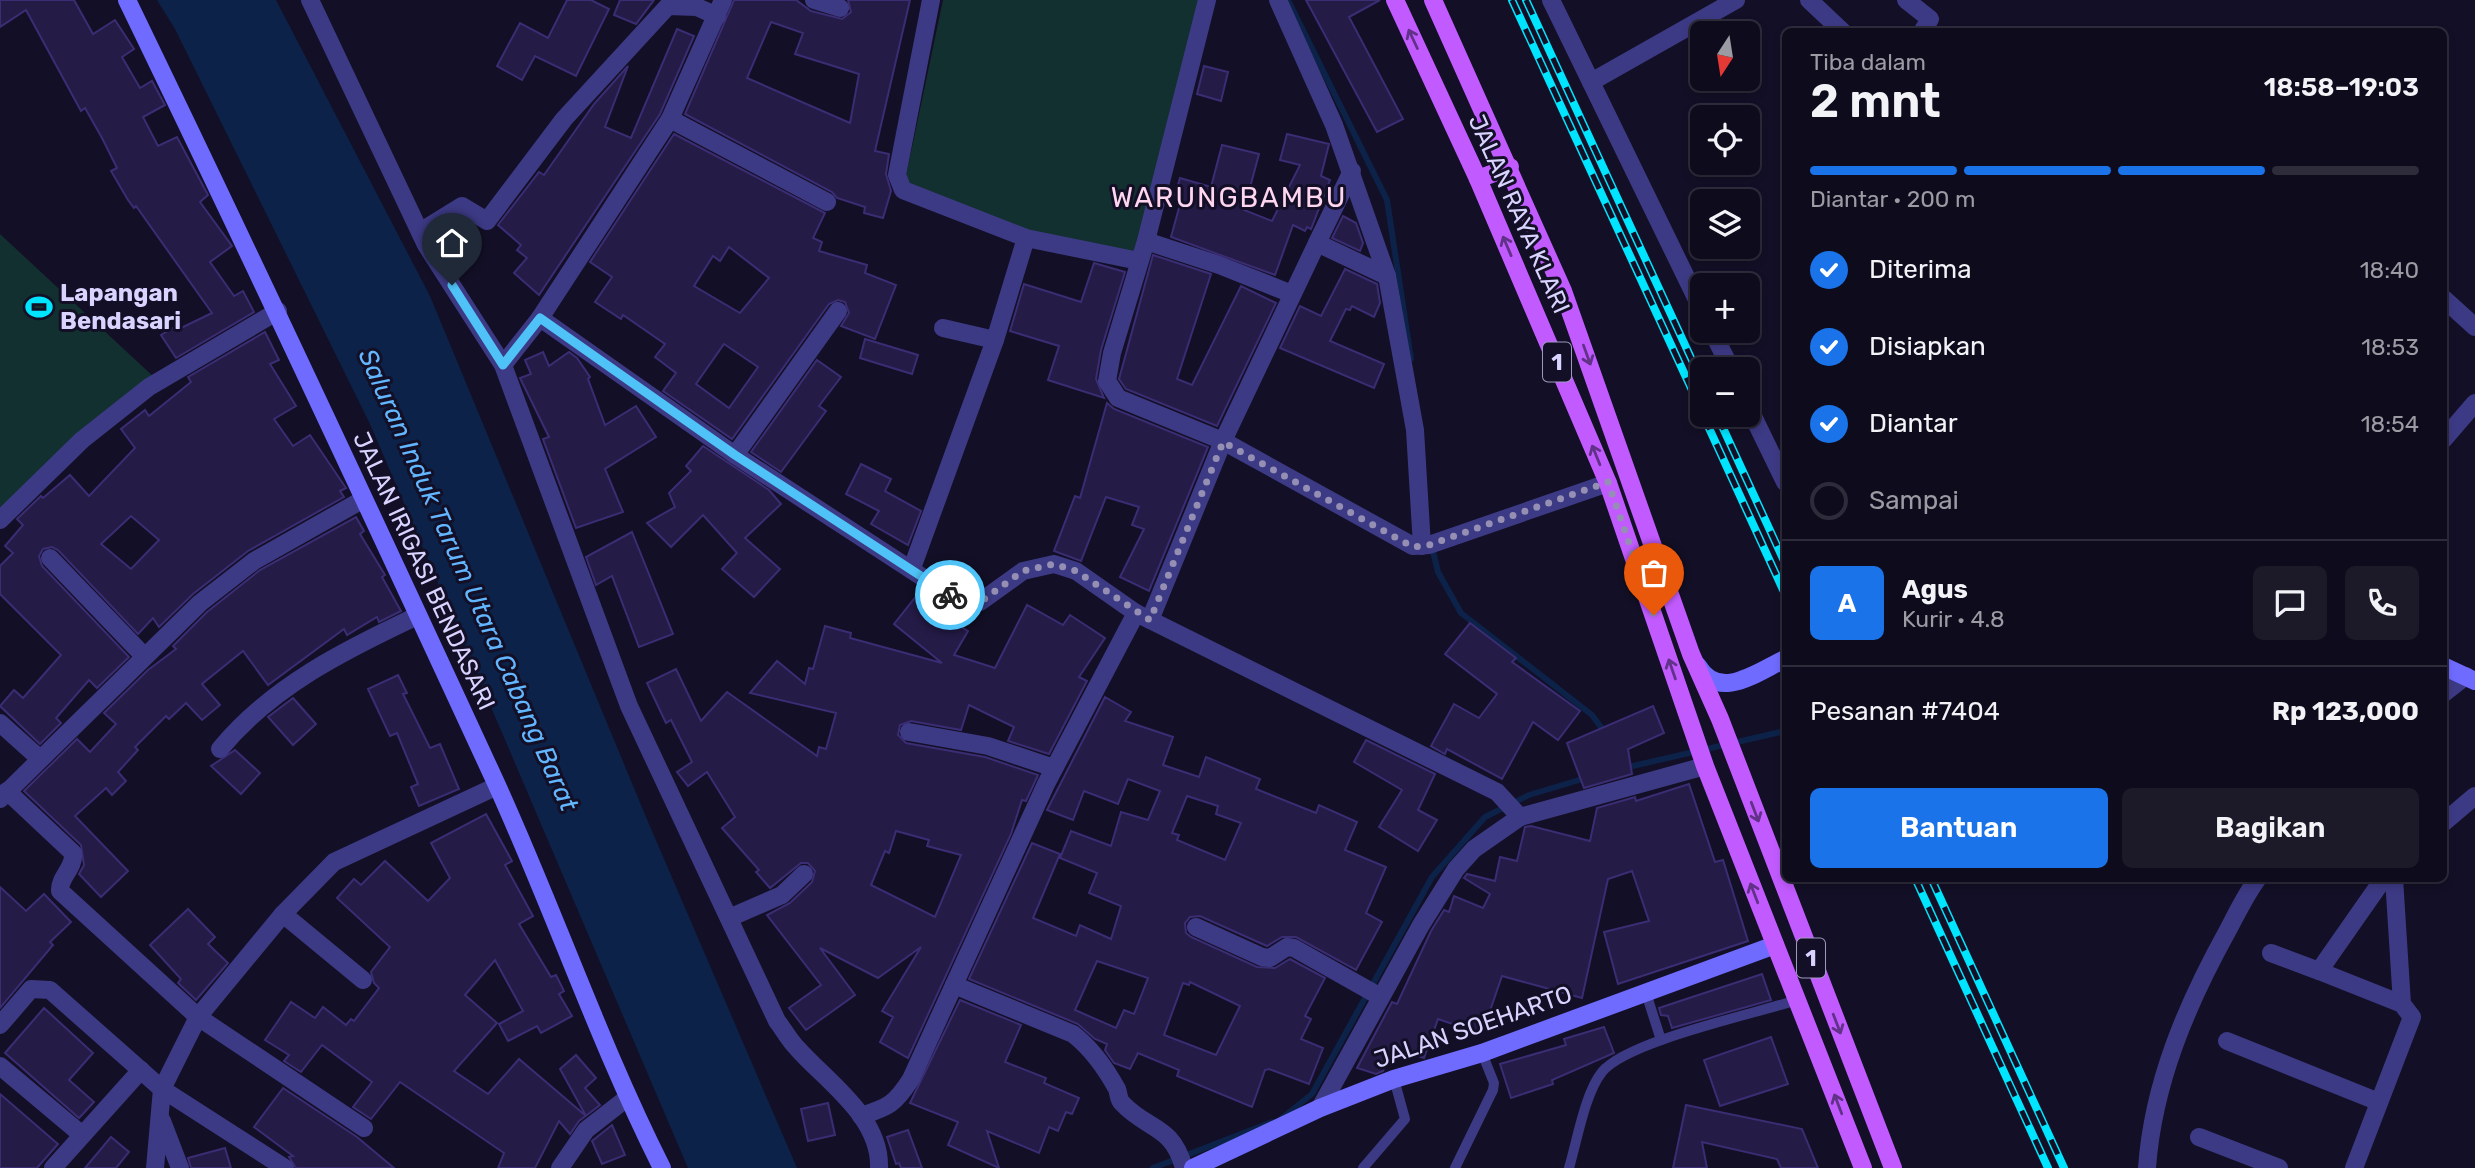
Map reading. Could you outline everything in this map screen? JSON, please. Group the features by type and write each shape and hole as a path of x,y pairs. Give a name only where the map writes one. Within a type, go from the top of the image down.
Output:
{"main road":[{"name":"JALAN RAYA KLARI","path":"1395,0 1478,179 1608,482 1704,762"},
{"name":"JALAN RAYA KLARI","path":"1433,0 1510,167 1563,291 1601,392 1691,654 1720,719 1893,1168"},
{"path":"1478,179 1510,167"},
{"name":"1","path":"1704,762 1863,1168"}],"street":[{"name":"JALAN IRIGASI BENDASARI","path":"127,0 278,311 362,500 497,786 627,1098 662,1168"},
{"path":"310,0 420,232 503,365 629,706 777,1021 795,1046 861,1116 874,1141 879,1168"},
{"path":"814,0 839,8"},
{"path":"931,0 897,175 903,190 1026,238 1139,261"},
{"path":"1207,0 1146,240 1112,353 1107,381 1111,390 1118,398 1137,407 1223,442 1413,547 1428,545 1608,482"},
{"path":"1278,0 1352,171 1387,276 1415,430 1428,545"},
{"path":"1551,0 1690,285"},
{"path":"1591,82 1736,0"},
{"path":"1809,0 1839,28"},
{"path":"1906,0 1932,27"},
{"path":"420,232 462,206 486,221 564,119 668,6 720,8 670,118 540,318 503,365"},
{"path":"670,118 827,202"},
{"path":"861,1116 888,1108 898,1100 911,1079 1055,768 1143,616 1352,171"},
{"path":"912,568 995,340 1026,238"},
{"path":"1146,240 1292,294"},
{"path":"1317,243 1387,276"},
{"path":"2447,302 2475,327"},
{"path":"0,520 82,440 149,387 278,311"},
{"path":"735,455 838,311"},
{"path":"540,318 735,455 959,601 970,604 980,602 1023,571 1054,564 1076,571 1143,616 1497,792 1517,814"},
{"path":"943,328 995,340"},
{"path":"2447,435 2475,403"},
{"path":"1758,427 1782,476"},
{"path":"362,500 254,561 200,603 4,795 73,853 73,863 60,883 60,891 198,1017 364,1128"},
{"path":"50,558 144,656"},
{"path":"220,749 275,695 341,652 417,616"},
{"path":"1691,654 1704,677 1714,684 1727,685 1782,660"},
{"path":"2447,668 2470,679"},
{"path":"1720,719 1719,703 1729,693 1782,669"},
{"path":"2447,692 2470,679"},
{"path":"0,723 39,758"},
{"path":"909,732 988,746 1055,768"},
{"path":"1320,1108 1371,990 1474,849 1517,814 1704,762"},
{"path":"155,1168 162,1089 198,1017 283,914 334,862 497,786"},
{"path":"2447,820 2475,796"},
{"path":"729,918 782,895 804,874"},
{"path":"2147,1168 2150,1127 2170,1055 2206,969 2256,882"},
{"path":"2319,971 2381,882"},
{"path":"2394,882 2402,1004"},
{"path":"283,914 363,981"},
{"path":"1196,928 1262,957 1270,958 1287,947 1294,948 1371,990"},
{"name":"JALAN SOEHARTO","path":"1187,1167 1320,1108 1394,1079 1482,1053 1775,945"},
{"path":"2271,953 2402,1004 2412,1017 2354,1168"},
{"path":"954,985 1073,1034 1094,1055 1117,1090 1119,1101 1135,1115 1161,1128 1187,1167"},
{"path":"0,1025 31,989 50,990 162,1089 285,1168"},
{"path":"2227,1041 2379,1102"},
{"path":"0,1066 81,1134"},
{"path":"54,1168 81,1134 141,1070"},
{"path":"560,1168 586,1130 627,1098"},
{"path":"160,1114 180,1168"},
{"path":"2199,1137 2279,1168"}],"lane":[{"path":"1646,993 1661,1040"},
{"path":"1569,1168 1599,1075 1611,1063 1661,1040 1797,1000"},
{"path":"1455,1168 1493,1090 1494,1083 1482,1053"},
{"path":"1363,1168 1405,1119 1394,1079"}],"green space":[{"path":"943,0 1199,0 1139,261 1026,238 903,190"},
{"name":"Lapangan Bendasari","path":"0,234 156,379 0,521"}],"water":[{"name":"Saluran Induk Tarum Utara Cabang Barat","path":"157,0 276,0 430,296 646,817 797,1168 688,1168 370,424 175,29"}],"building":[{"path":"0,0 74,0 93,34 115,20 134,49 122,57 140,88 152,81 165,105 143,117 158,146 177,137 208,195 200,202 232,246 210,262 234,296 243,291 254,312 176,358 161,335 178,325 179,329 212,313 136,206 134,208 128,200 111,171 117,168 102,138 85,108 81,111 26,10 0,27"},
{"path":"567,0 591,0 609,9 576,76 535,56 522,80 497,66 520,23 548,38"},
{"path":"620,0 654,0 636,24 614,15"},
{"path":"734,0 796,0 811,11 842,19 851,12 848,0 910,0 875,151 889,154 886,174 891,191 883,218 864,213 865,207 837,198 832,192 685,114","holes":["771,22 803,33 795,54 859,74 850,123 747,78"]},
{"path":"1306,0 1380,0 1349,17 1403,119 1377,132"},
{"path":"677,29 694,36 660,114 539,295 514,273 527,258 517,250 521,245 498,225 539,172 544,175 594,104 628,66 605,127 631,138"},
{"path":"1204,66 1228,72 1221,101 1197,94"},
{"path":"674,134 825,213 813,238 822,242 819,251 867,265 865,273 896,285 875,339 841,326 849,313 845,302 838,300 829,304 732,439 663,391 676,373 655,357 665,344 623,315 621,319 595,302 612,277 590,262","holes":["729,247 769,278 740,313 694,286 713,256 720,261","724,344 758,367 729,408 696,384"]},
{"path":"1287,134 1329,144 1321,176 1330,180 1311,229 1307,227 1305,231 1293,225 1275,275 1171,237 1182,197 1175,195 1180,178 1211,187 1222,145 1259,154 1244,210 1272,221 1300,165 1280,160"},
{"path":"1343,216 1356,223 1363,243 1360,251 1332,238"},
{"path":"1153,255 1211,274 1177,379 1192,385 1241,286 1276,303 1217,426 1126,389 1119,379"},
{"path":"1094,263 1125,272 1101,350 1096,379 1104,398 1048,380 1059,346 1010,331 1024,284 1081,302"},
{"path":"1345,269 1377,284 1380,303 1374,317 1352,306 1350,310 1346,309 1330,341 1384,364 1374,388 1280,348 1300,306 1321,316"},
{"path":"265,332 279,360 270,364 296,406 274,419 293,446 310,435 346,488 340,491 344,497 248,551 193,594 159,627 153,618 138,634 58,550 52,547 43,549 39,556 42,566 129,657 97,688 89,680 56,718 61,723 40,744 0,706 14,690 23,698 61,655 0,594 0,566 13,553 5,546 23,525 17,519 41,496 43,498 70,475 89,496 135,448 121,429 145,410 149,416 191,382 188,377","holes":["131,516 159,540 131,569 101,544"]},
{"path":"865,339 918,355 912,374 860,358"},
{"path":"543,352 549,366 569,352 577,358 590,377 588,379 605,425 636,406 656,437 605,469 623,512 576,528 543,439 549,437 520,378 531,374 525,360"},
{"path":"817,360 841,377 819,406 826,411 781,472 751,452"},
{"path":"1107,403 1114,409 1208,447 1149,591 1120,577 1144,529 1132,525 1139,507 1106,497 1081,561 1054,551 1075,496 1080,498"},
{"path":"703,446 769,490 781,504 745,538 780,569 754,597 722,569 737,553 703,515 671,547 647,523 675,507 669,493 691,471 686,466"},
{"path":"861,464 891,479 885,491 921,511 908,545 871,524 879,511 846,494"},
{"path":"356,517 364,531 360,534 385,575 382,577 401,611 379,622 377,617 347,635 344,629 268,685 243,651 202,684 220,705 202,720 186,703 169,719 166,716 135,747 138,750 118,772 126,781 112,795 106,788 75,816 128,871 101,897 79,874 84,865 81,845 24,791 77,739 90,752 116,724 104,713 148,670 176,649 173,646 207,612 260,570"},
{"path":"632,532 673,634 639,647 612,576 596,585 586,557"},
{"path":"921,590 944,606 938,613 968,631 954,655 995,668 1027,605 1063,625 1070,615 1105,638 1079,677 1087,681 1049,754 1008,741 1014,727 969,705 961,730 911,721 900,725 898,735 906,743 985,757 1038,775 1026,801 1022,800 1011,834 908,1058 880,1042 893,1017 882,1011 921,947 878,978 820,948 855,995 806,1030 789,1008 821,985 767,915 790,903 812,882 815,871 808,863 801,863 770,888 756,872 759,870 722,828 735,817 707,772 688,786 677,772 692,762 671,720 666,723 647,683 676,669 701,721 727,692 817,756 819,747 826,749 836,713 750,693 777,661 805,684 809,668 813,669 825,626 851,633 850,638 942,663 894,624","holes":["896,831 929,840 927,846 961,855 935,917 871,885 885,851 889,853"]},
{"path":"1470,623 1516,658 1512,662 1580,711 1558,740 1533,722 1502,779 1447,749 1445,754 1431,746 1454,704 1479,718 1497,694 1445,654"},
{"path":"398,675 407,693 403,694 430,748 440,744 459,789 419,806 411,787 418,784 397,733 390,736 368,689"},
{"path":"1105,697 1131,712 1125,721 1173,737 1163,765 1199,777 1206,757 1260,779 1256,789 1316,813 1319,805 1357,822 1345,850 1386,867 1366,913 1382,922 1356,970 1296,937 1282,937 1267,946 1200,916 1190,917 1185,923 1186,933 1191,937 1257,967 1275,968 1290,959 1325,978 1305,1016 1311,1019 1301,1039 1323,1048 1309,1084 1269,1069 1265,1070 1252,1107 1177,1076 1179,1070 1138,1053 1130,1069 1114,1063 1105,1050 1107,1044 1095,1039 1078,1024 969,979 1032,843 1060,854 1033,918 1076,936 1080,925 1111,939 1121,906 1089,893 1097,873 1060,858 1071,831 1111,846 1121,812 1148,820 1160,791 1128,779 1118,804 1084,791 1073,820 1047,810","holes":["1187,796 1218,806 1216,814 1241,823 1225,860 1177,840 1179,835 1172,833","1097,961 1148,978 1134,1014 1124,1010 1116,1028 1075,1010","1190,982 1240,1006 1216,1055 1164,1035 1183,983 1189,985"]},
{"path":"293,698 316,724 293,745 268,717"},
{"path":"1653,706 1664,733 1628,749 1632,774 1584,788 1567,743"},
{"path":"1366,740 1435,774 1418,810 1437,820 1418,851 1379,827 1402,790 1354,762"},
{"path":"235,750 260,773 241,794 211,766"},
{"path":"1689,784 1715,862 1723,860 1748,941 1618,984 1604,932 1649,921 1632,871 1608,879 1582,998 1502,976 1482,1034 1438,1019 1424,1058 1393,1048 1383,1071 1376,1074 1357,1068 1392,1002 1397,1004 1431,931 1444,910 1449,912 1454,896 1483,908 1490,894 1464,878 1467,874 1495,881 1500,857 1517,861 1525,827 1531,826 1590,841 1597,808 1635,797 1636,801"},
{"path":"486,814 512,861 505,865 533,916 519,924 551,977 556,975 564,991 559,994 572,1016 541,1033 537,1026 508,1041 499,1024 523,1011 495,960 465,995 497,1023 454,1071 488,1094 519,1059 586,1116 570,1134 559,1121 535,1168 498,1168 504,1153 400,1082 371,1119 353,1107 372,1082 322,1045 301,1072 284,1061 289,1055 265,1040 291,1002 315,1018 323,1007 346,1025 351,1019 354,1021 379,988 374,983 371,972 390,947 337,898 354,879 361,885 385,861 428,901 450,878 431,843"},
{"path":"0,887 26,911 44,894 71,922 50,942 53,945 0,1008"},
{"path":"188,909 215,937 208,944 228,963 196,1000 178,983 181,979 150,945"},
{"path":"1762,974 1771,1000 1672,1028 1668,1016 1661,1015 1659,1008"},
{"path":"960,1000 1021,1025 1005,1062 1046,1078 1044,1083 1079,1098 1072,1114 1066,1112 1058,1131 1049,1127 1039,1153 987,1131 999,1168 948,1145 958,1122 910,1103"},
{"path":"44,1008 93,1053 69,1080 94,1102 79,1118 5,1053"},
{"path":"1604,1027 1614,1053 1552,1080 1553,1084 1511,1098 1500,1064 1566,1045 1564,1039"},
{"path":"1771,1037 1788,1084 1720,1106 1704,1060"},
{"path":"576,1055 596,1078 585,1088 600,1105 586,1116 560,1069"},
{"path":"283,1088 357,1137 394,1168 296,1168 289,1157 293,1156 254,1127"},
{"path":"0,1094 58,1144 37,1168 0,1168"},
{"path":"828,1103 835,1135 808,1141 801,1109"},
{"path":"1686,1105 1802,1129 1818,1168 1781,1168 1777,1159 1702,1142 1707,1168 1673,1168"},
{"path":"612,1125 625,1155 602,1164 592,1141"},
{"path":"908,1130 922,1168 901,1168 899,1163 896,1164 887,1137"},
{"path":"111,1137 129,1152 116,1168 85,1168"},
{"path":"225,1148 231,1168 191,1168 188,1158"}],"waterway":[{"path":"1288,0 1387,200 1411,359"},
{"path":"1432,547 1438,572 1461,613 1592,715 1606,734"},
{"path":"1624,768 1782,732"},
{"path":"1282,1118 1312,1094 1432,877 1485,817 1529,795 1586,778"},
{"path":"1153,1168 1272,1122"}],"railway":[{"path":"1512,0 1690,386"},
{"path":"1526,0 1691,357"},
{"path":"1708,427 1782,587"},
{"path":"1723,427 1782,556"},
{"path":"1917,882 2048,1168"},
{"path":"1933,882 2064,1168"}],"way so far":[{"path":"950,595 970,604 980,602 1023,571 1054,564 1076,571 1150,620 1223,442 1413,547 1429,545 1608,482 1654,615"}],"place":[{"name":"Lapangan Bendasari","path":"39,307"}],"district":[{"name":"WARUNGBAMBU","path":"1229,197"}],"route":[{"path":"452,285 503,365 540,318 735,455 950,595"}]}
